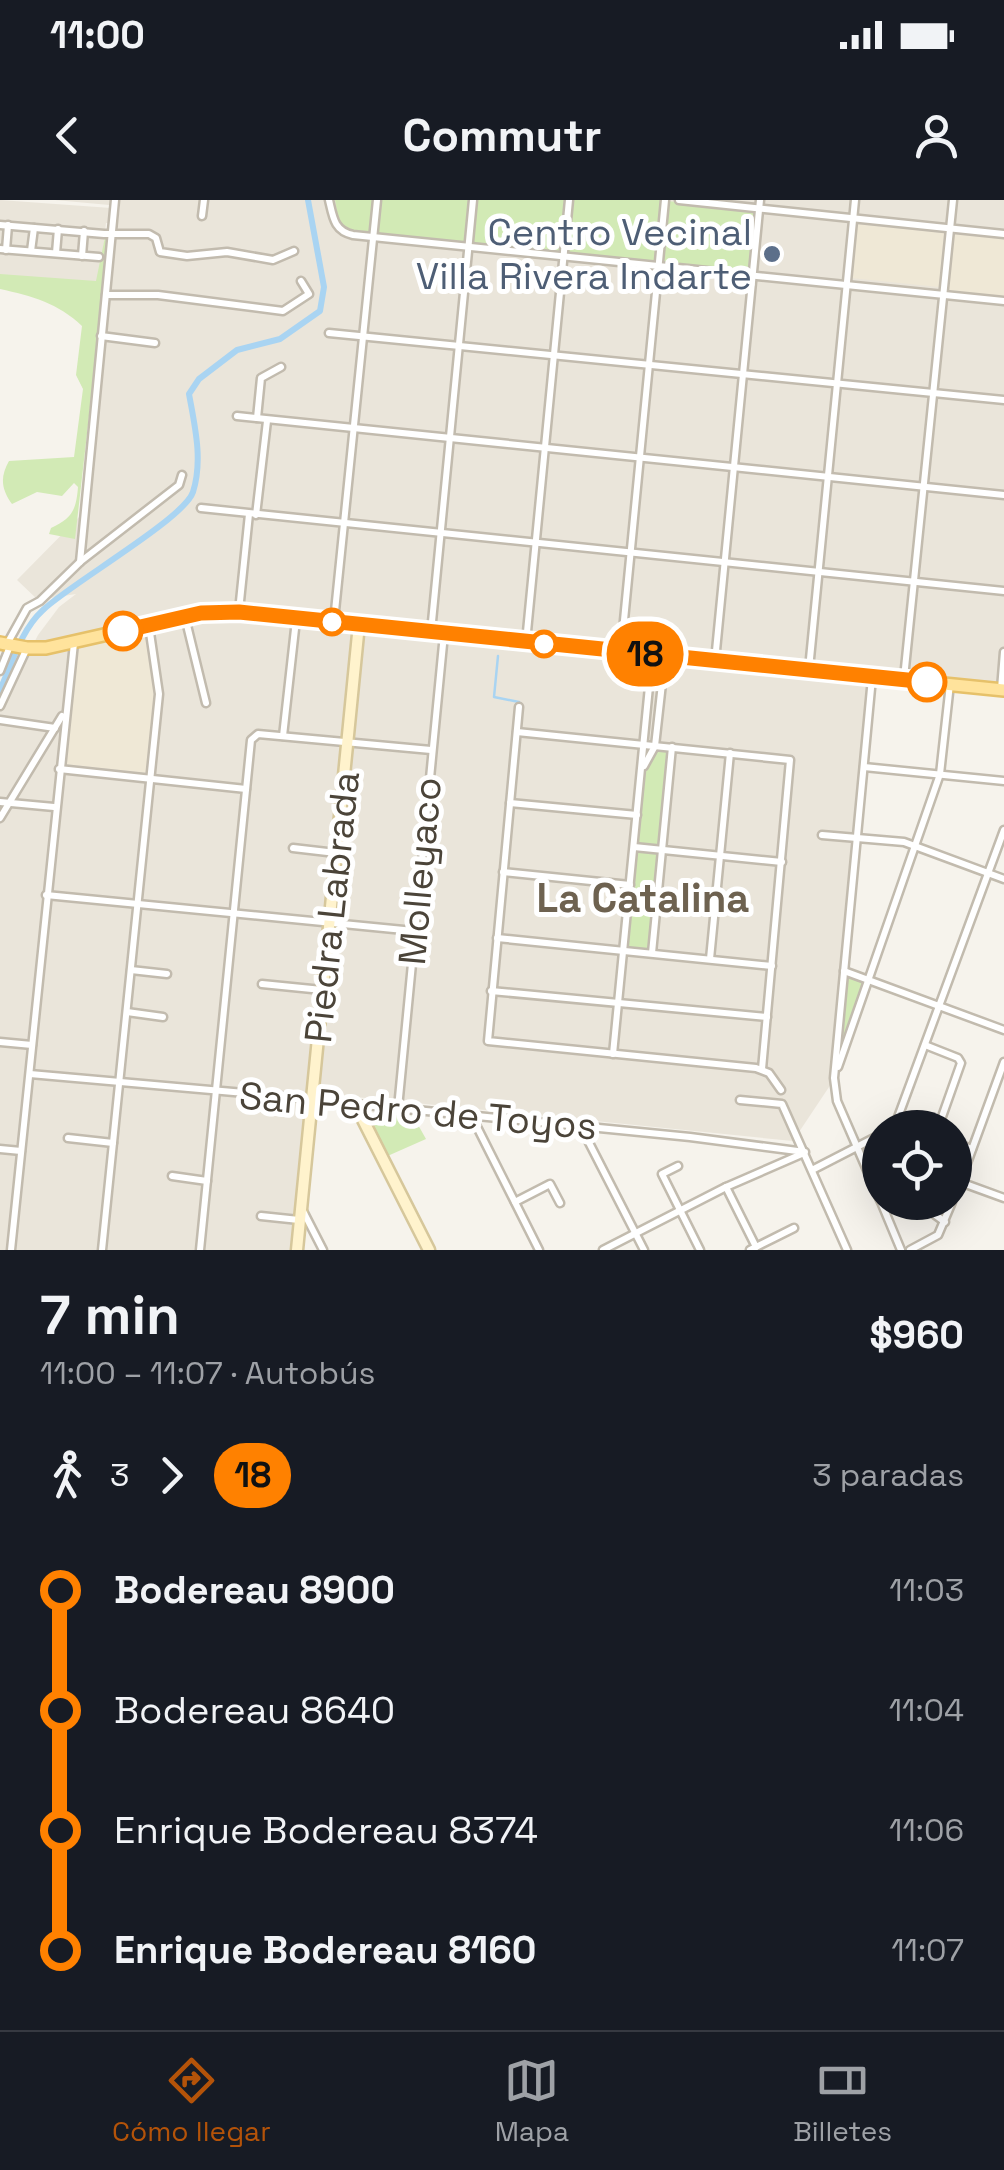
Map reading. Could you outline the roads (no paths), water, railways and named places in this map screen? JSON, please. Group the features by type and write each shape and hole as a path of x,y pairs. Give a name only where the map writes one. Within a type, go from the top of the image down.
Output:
{"main road":[{"path":"6,645 27,648 74,642 185,616 239,612 1002,690"},
{"name":"Piedra Labrada","path":"297,1250 359,624"},
{"name":"San Pedro de Toyos","path":"313,1100 354,1104"},
{"path":"354,1104 429,1250"}],"street":[{"path":"80,562 114,200"},
{"path":"202,216 204,200"},
{"path":"329,200 340,230 373,238 1004,301"},
{"path":"334,622 377,200"},
{"path":"430,633 474,200"},
{"path":"526,642 569,200"},
{"path":"621,652 664,200"},
{"path":"679,200 760,204 1004,234"},
{"path":"809,670 855,200"},
{"path":"904,680 952,200"},
{"path":"715,661 760,204"},
{"path":"99,257 3,249 4,225 149,234 156,238 160,252 171,255 228,252 272,260 294,251"},
{"path":"31,252 34,227"},
{"path":"56,253 58,230"},
{"path":"82,256 84,231"},
{"path":"106,295 158,295 282,311 310,294 301,280"},
{"path":"329,333 1004,400"},
{"path":"101,336 155,342"},
{"path":"257,418 261,378 280,367"},
{"path":"237,416 1004,495"},
{"path":"239,612 267,421"},
{"path":"0,671 6,645 28,608 40,602 80,562 180,485 182,475"},
{"path":"201,508 1004,591"},
{"path":"185,616 206,703"},
{"path":"283,736 296,618"},
{"path":"102,1250 159,683 149,625"},
{"name":"Molleyaco","path":"398,1108 444,634"},
{"path":"0,1249 11,1250 74,642"},
{"path":"0,706 27,648"},
{"path":"1002,690 1004,652"},
{"path":"613,1054 644,744 659,655"},
{"path":"641,772 656,746 659,655"},
{"path":"862,1157 836,1100 834,1078 872,677"},
{"path":"834,1078 940,774 950,684"},
{"path":"519,707 487,1042 762,1069 781,1090"},
{"path":"0,818 5,802 66,710"},
{"path":"0,720 55,728"},
{"path":"517,732 790,760 762,1069"},
{"path":"200,1250 254,735 431,750"},
{"path":"652,953 672,747"},
{"path":"710,960 730,753"},
{"path":"864,767 1004,781"},
{"path":"58,770 246,789"},
{"path":"5,802 54,807"},
{"path":"510,803 637,814"},
{"path":"899,1110 1004,830"},
{"path":"822,835 914,845 1004,879"},
{"path":"634,846 782,862"},
{"path":"293,848 337,854"},
{"path":"503,872 630,885"},
{"path":"46,896 414,932"},
{"path":"496,938 772,966"},
{"path":"131,970 167,974"},
{"path":"844,971 1004,1030"},
{"path":"262,984 324,990"},
{"path":"492,991 767,1017"},
{"path":"126,1012 163,1018"},
{"path":"0,1042 32,1044"},
{"path":"925,1045 958,1058 961,1063 944,1110"},
{"path":"972,1150 1004,1062"},
{"name":"San Pedro de Toyos","path":"30,1074 313,1100"},
{"path":"740,1100 782,1104 847,1250"},
{"name":"San Pedro de Toyos","path":"354,1104 805,1152"},
{"path":"472,1116 539,1250"},
{"path":"580,1126 644,1250"},
{"path":"68,1138 113,1143"},
{"path":"812,1170 862,1146"},
{"path":"0,1149 21,1151"},
{"path":"603,1250 805,1152"},
{"path":"678,1166 662,1174 700,1250"},
{"path":"172,1176 206,1180"},
{"path":"515,1202 550,1184 560,1203"},
{"path":"972,1186 1004,1198"},
{"path":"726,1187 753,1248 794,1228"},
{"path":"261,1216 301,1214 323,1250"},
{"path":"889,1220 901,1250"},
{"path":"910,1250 935,1238 944,1222 942,1220"}],"waterway":[{"path":"0,690 35,618 170,518 193,492 198,456 189,394 199,379 237,350 280,339 320,311 324,287 308,200"},
{"path":"498,656 494,697 519,702"}],"place":[{"name":"Centro Vecinal Villa Rivera Indarte","path":"772,254"}],"district":[{"name":"La Catalina","path":"643,898"}]}
